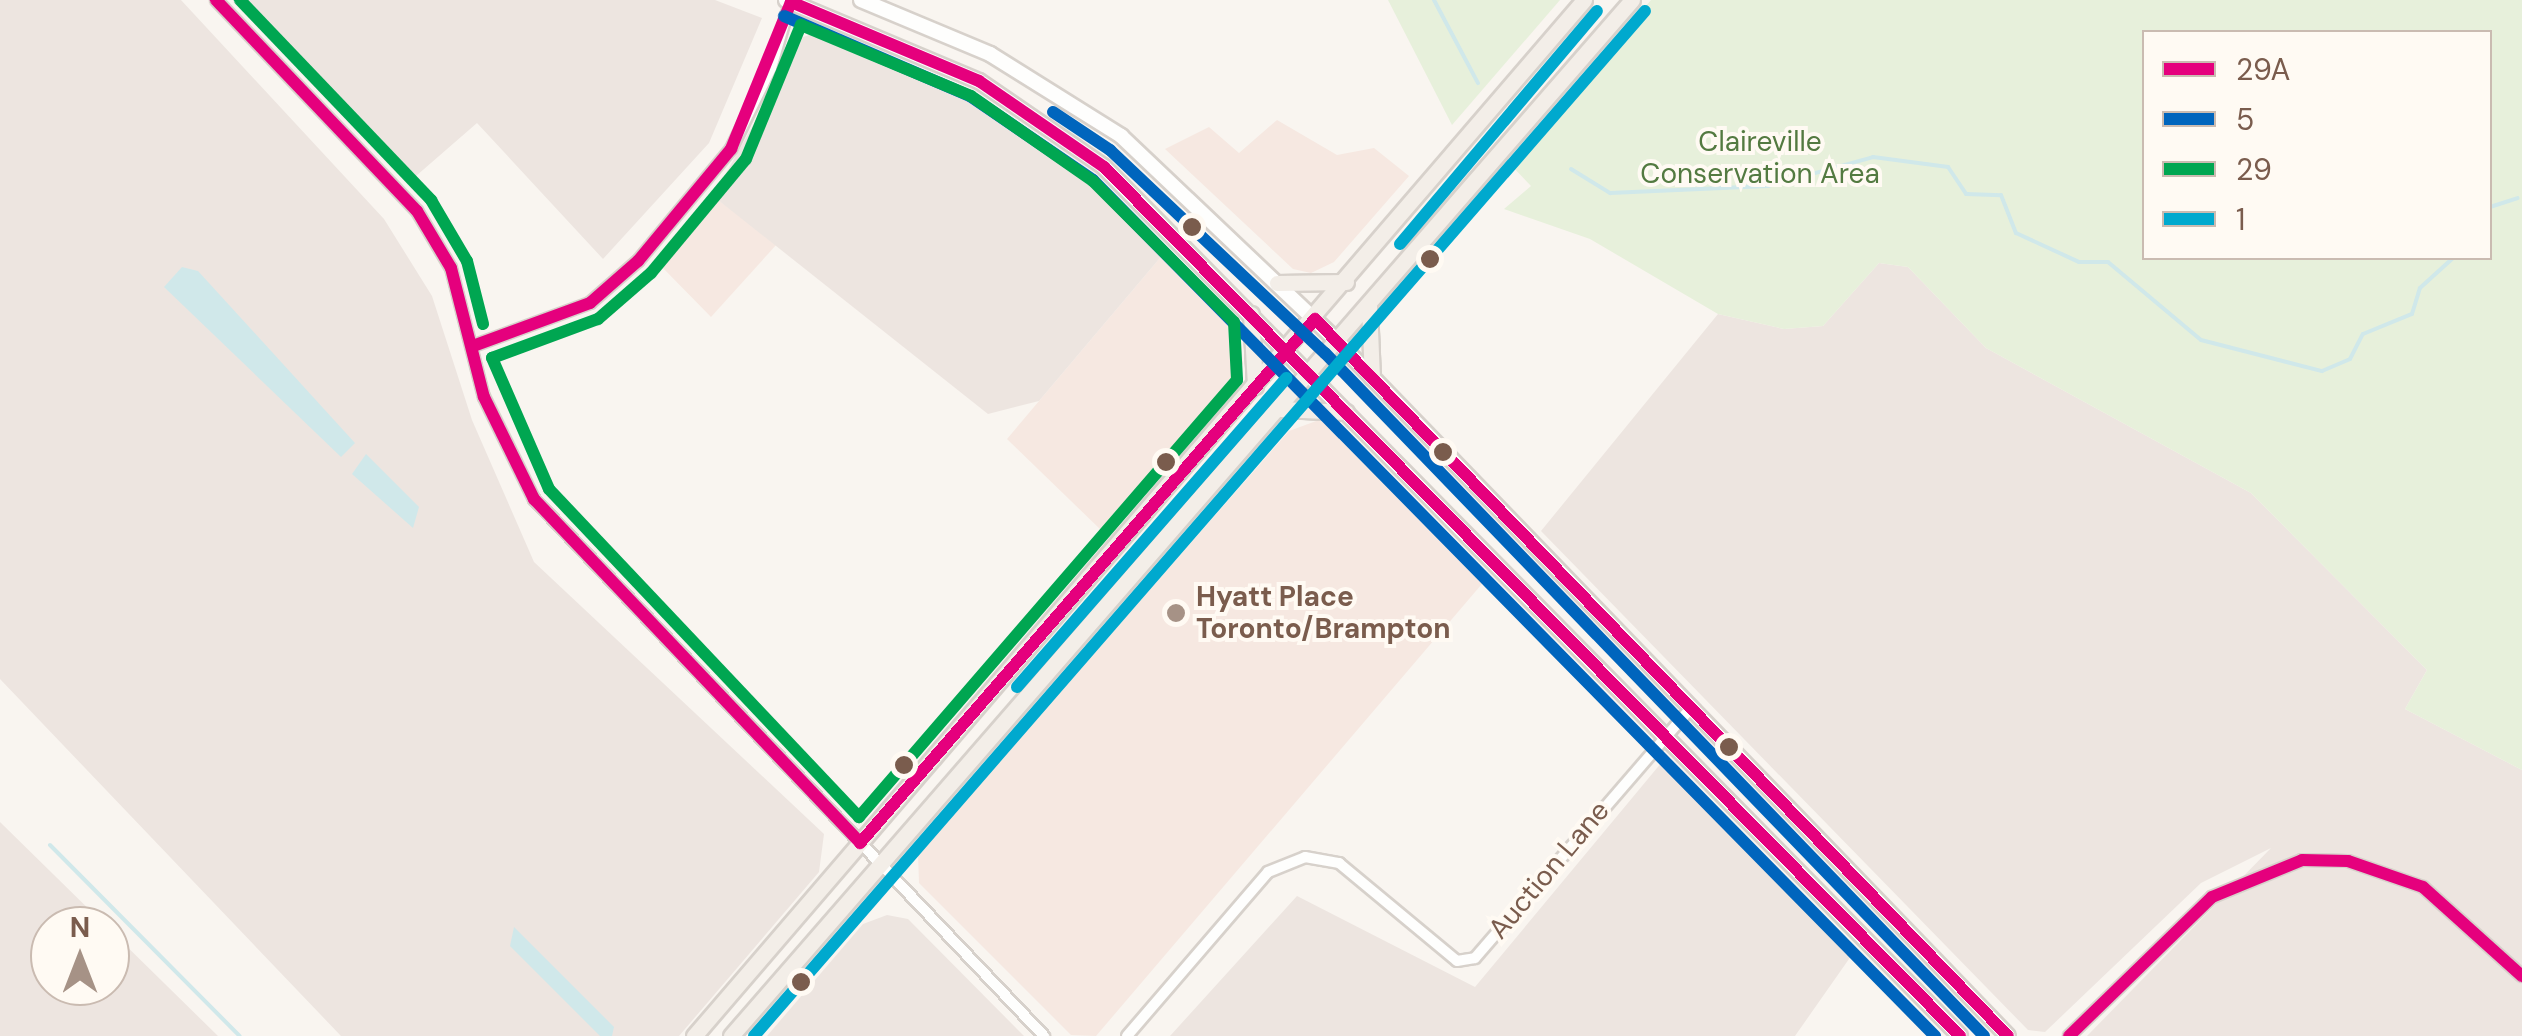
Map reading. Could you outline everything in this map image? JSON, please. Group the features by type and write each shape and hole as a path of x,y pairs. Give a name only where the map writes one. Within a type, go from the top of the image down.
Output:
{"main road":[{"path":"861,0 990,54 1083,108 1337,341 2008,1036"},
{"path":"694,1036 1288,351 1584,0"},
{"path":"731,1036 1632,0"},
{"path":"789,1 979,82 1049,124 1288,351 1960,1036"},
{"path":"1276,283 1346,282"},
{"path":"1369,306 1372,377"},
{"path":"1251,314 1255,386"},
{"path":"1280,409 1346,412"}],"street":[{"path":"216,0 416,211 451,268 506,456 534,499 1044,1036"},
{"path":"473,346 590,303 638,261 731,149 789,1"},
{"name":"Auction Lane","path":"1127,1036 1268,872 1305,857 1339,863 1458,961 1475,958 1692,707"},
{"path":"2069,1036 2212,896 2302,860 2348,861 2422,887 2522,976"}],"shaded area":[{"path":"0,0 181,0 384,219 432,296 472,420 534,562 824,834 819,872 679,1036 341,1036 0,679"},
{"path":"246,0 715,0 762,18 709,143 603,259 477,123 416,176"},
{"path":"816,33 1018,124 1165,252 1039,401 988,414 713,196 803,37"},
{"path":"1277,120 1337,155 1374,148 1409,176 1334,262 1311,273 1293,269 1165,149 1209,127 1239,153"},
{"path":"713,196 777,244 711,317 660,265"},
{"path":"1165,252 1240,331 1243,364 1102,531 1007,439"},
{"path":"1879,263 1908,267 1986,348 2251,493 2427,670 2405,709 2522,770 2522,1036 2087,1036 2271,848 2201,883 2045,1032 2028,1030 1541,531 1718,314 1784,329 1823,326"},
{"path":"1319,420 1343,430 1487,578 1096,1036 1071,1035 919,883 918,854 1289,431"},
{"path":"1662,762 1679,767 1856,949 1795,1036 1170,1036 1297,896 1475,987"},
{"path":"0,822 86,906 30,906 30,1006 130,1006 130,950 218,1036 0,1036"},
{"path":"887,915 908,919 1024,1036 767,1036 863,924"}],"green space":[{"path":"1388,0 1560,0 1452,125"},
{"name":"Claireville Conservation Area","path":"1651,0 2522,0 2522,770 2405,709 2427,670 2251,493 1986,348 1908,267 1879,263 1823,326 1784,329 1718,314 1590,239 1504,209 1531,186 1510,164"}],"water":[{"path":"182,267 198,271 355,443 341,457 164,287"},
{"path":"366,454 419,507 413,528 352,474"},
{"path":"514,927 614,1027 612,1036 600,1036 510,946"}],"waterway":[{"path":"1434,0 1478,83"},
{"path":"1571,169 1610,193 1768,186 1873,157 1948,167 1966,194 2001,195 2016,233 2079,262 2108,262 2201,340 2322,371 2350,359 2363,334 2412,314 2420,288 2451,260"},
{"path":"2492,206 2518,198"},
{"path":"50,845 240,1036"}],"transit line":[{"name":"29A","path":"216,0 417,211 451,268 484,397 534,499 860,843 1315,319 2008,1036"},
{"name":"29","path":"240,0 431,200 467,261 483,324"},
{"name":"29A","path":"473,346 590,303 638,261 731,149 791,2 979,81 1104,167 1960,1036"},
{"name":"1","path":"1400,244 1597,11"},
{"name":"1","path":"754,1036 1645,11"},
{"name":"5","path":"784,16 970,96 1093,180 1935,1036"},
{"name":"29","path":"801,25 971,96 1093,181 1234,322 1237,380 859,817 549,489 492,358 598,319 651,273 746,159 801,25"},
{"name":"5","path":"1053,112 1110,150 1325,353 1984,1036"},
{"name":"1","path":"1017,687 1287,378"},
{"name":"29A","path":"2069,1036 2212,897 2302,860 2348,861 2423,887 2522,976"}],"place":[{"name":"Hyatt Place Toronto/Brampton","path":"1176,613"}]}
